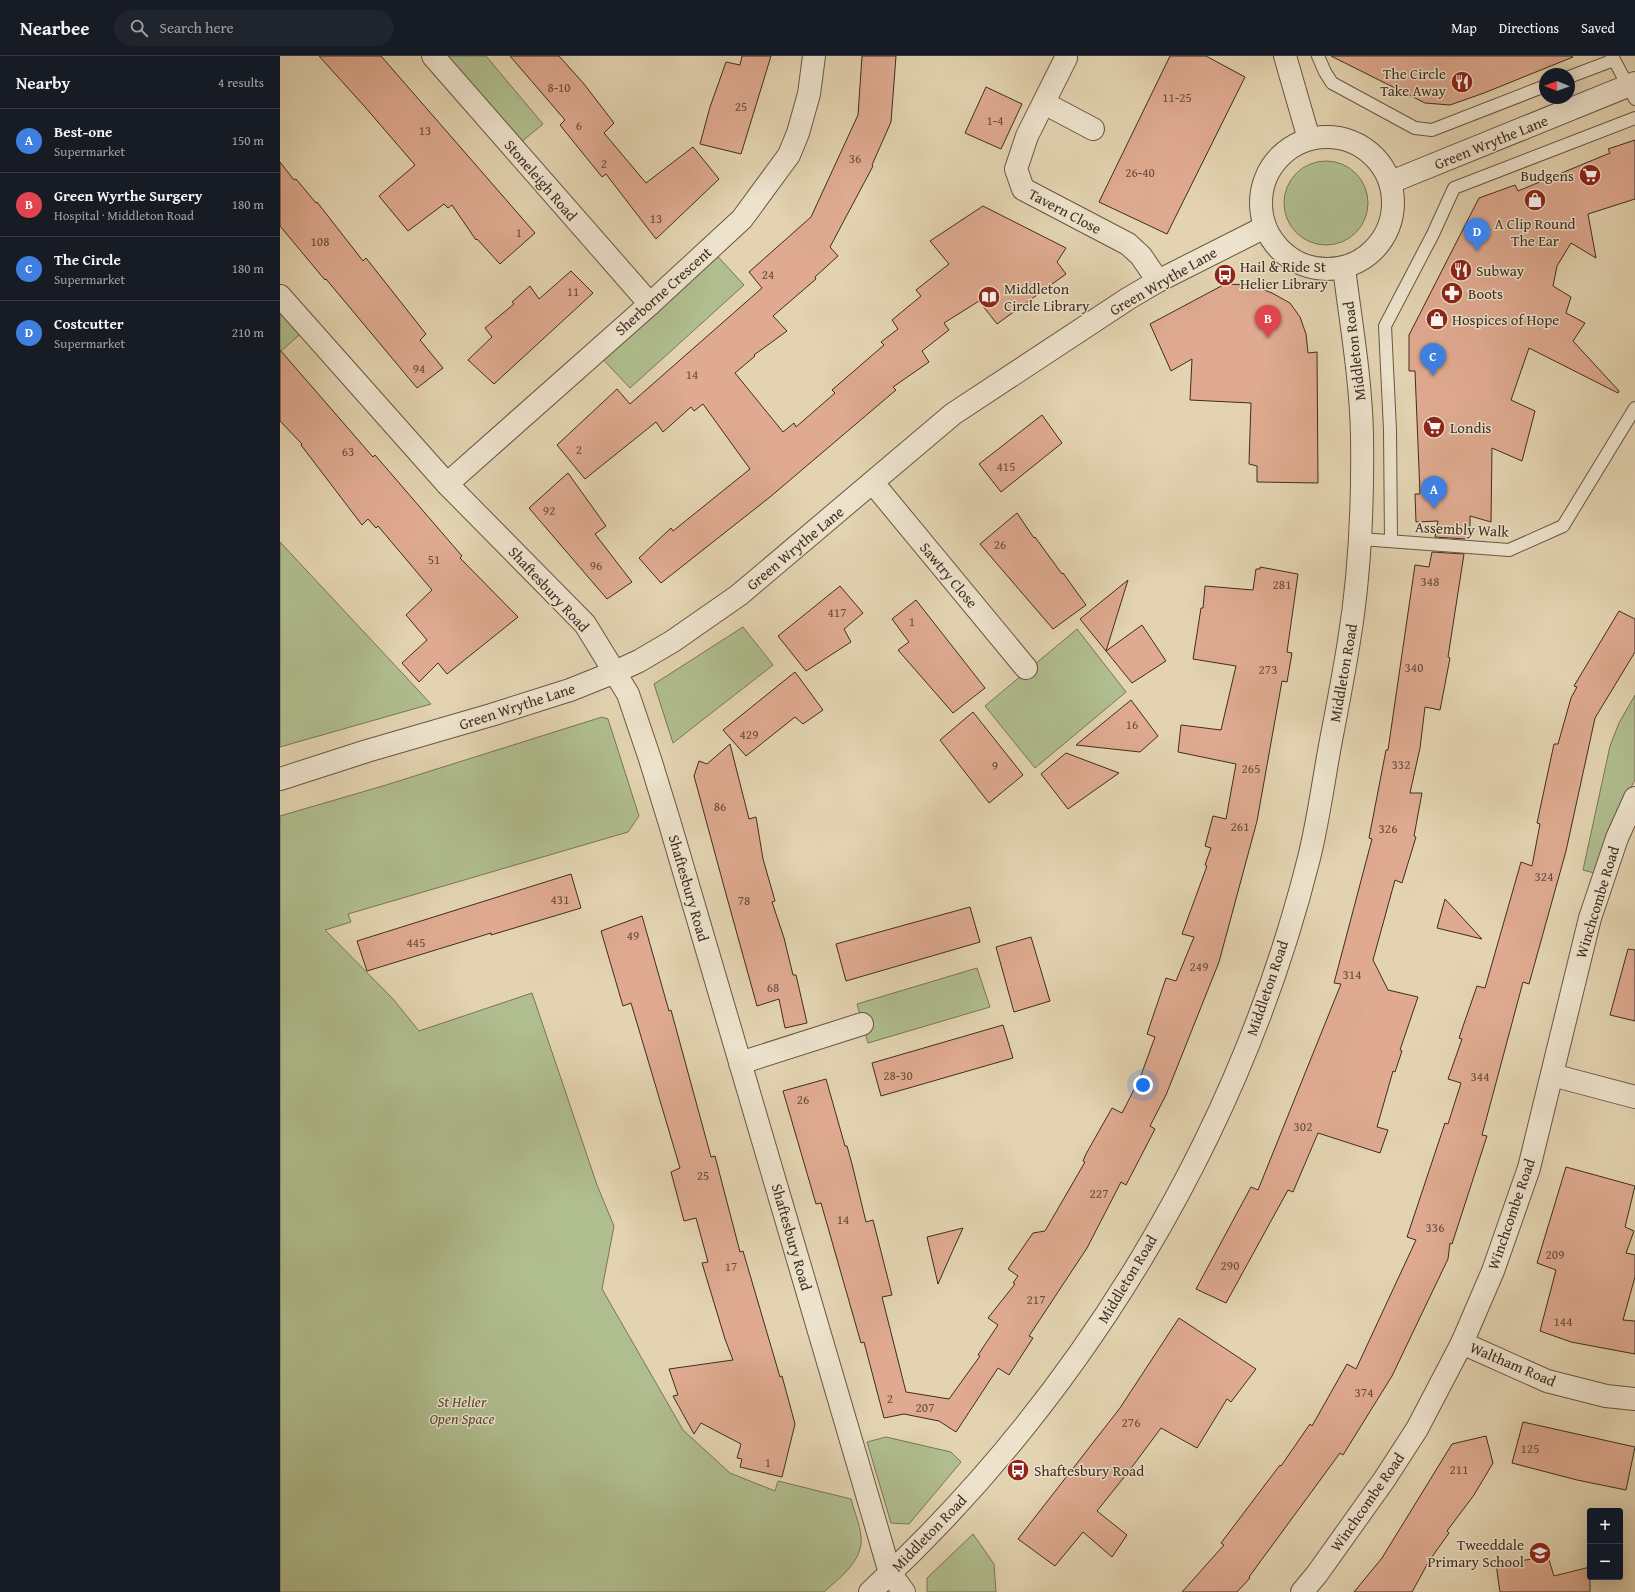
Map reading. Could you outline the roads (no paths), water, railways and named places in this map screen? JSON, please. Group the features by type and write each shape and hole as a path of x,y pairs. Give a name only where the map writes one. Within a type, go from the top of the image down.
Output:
{"street":[{"name":"Stoneleigh Road","path":"433,56 650,304"},
{"name":"Sherborne Crescent","path":"447,484 650,304 742,219 789,155 798,133 809,94 814,56"},
{"path":"1285,56 1309,139"},
{"name":"Tavern Close","path":"1066,58 1027,136 1016,169 1023,189 1128,244 1141,256 1158,281"},
{"name":"Green Wrythe Lane","path":"1391,182 1633,89"},
{"path":"1044,104 1093,129"},
{"path":"1334,137 1348,140 1361,146 1379,161 1391,182 1394,204 1390,225 1380,245 1364,259 1344,268 1324,270 1305,266 1289,258 1275,244 1265,227 1261,197 1264,182 1271,169 1286,151 1309,139 1334,137"},
{"name":"Green Wrythe Lane","path":"280,779 367,751 498,713 570,690 615,672 673,641 739,595 953,414 1129,298 1158,281 1265,227"},
{"name":"Middleton Road","path":"870,1592 948,1514 983,1476 1025,1426 1077,1358 1136,1269 1184,1183 1226,1096 1266,996 1309,856 1350,639 1360,539 1362,436 1361,403 1344,268"},
{"name":"Shaftesbury Road","path":"280,296 447,484 585,624 628,694 650,759 890,1573 904,1592"},
{"name":"Sawtry Close","path":"872,482 1026,668"},
{"name":"Winchcombe Road","path":"1302,1592 1317,1574 1384,1480 1416,1429 1462,1343 1493,1271 1529,1168 1590,918 1617,838 1635,798"},
{"path":"740,1063 862,1024"},
{"path":"1552,1075 1635,1097"},
{"name":"Waltham Road","path":"1462,1343 1547,1381 1606,1396 1635,1399"}],"lane":[{"path":"1318,56 1332,83 1415,128 1432,130 1539,88"},
{"path":"1575,74 1613,58 1633,89"},
{"path":"1391,541 1390,430 1385,326 1433,234 1454,188 1635,118"},
{"name":"Assembly Walk","path":"1360,539 1510,550 1563,526 1635,408"}],"place":[{"name":"The Circle Take Away","path":"1462,82"},
{"name":"Budgens","path":"1590,175"},
{"name":"A Clip Round The Ear","path":"1535,200"},
{"name":"Costcutter","path":"1477,251"},
{"name":"Subway","path":"1461,270"},
{"name":"Hail & Ride St Helier Library","path":"1225,275"},
{"name":"Boots","path":"1452,293"},
{"name":"Middleton Circle Library","path":"989,297"},
{"name":"Hospices of Hope","path":"1437,319"},
{"name":"Green Wyrthe Surgery","path":"1268,338"},
{"name":"The Circle","path":"1433,376"},
{"name":"Londis","path":"1434,427"},
{"name":"Best-one","path":"1434,509"},
{"name":"Shaftesbury Road","path":"1018,1470"},
{"name":"Tweeddale Primary School","path":"1540,1553"}],"park label":[{"name":"St Helier Open Space","path":"462,1410"}]}
